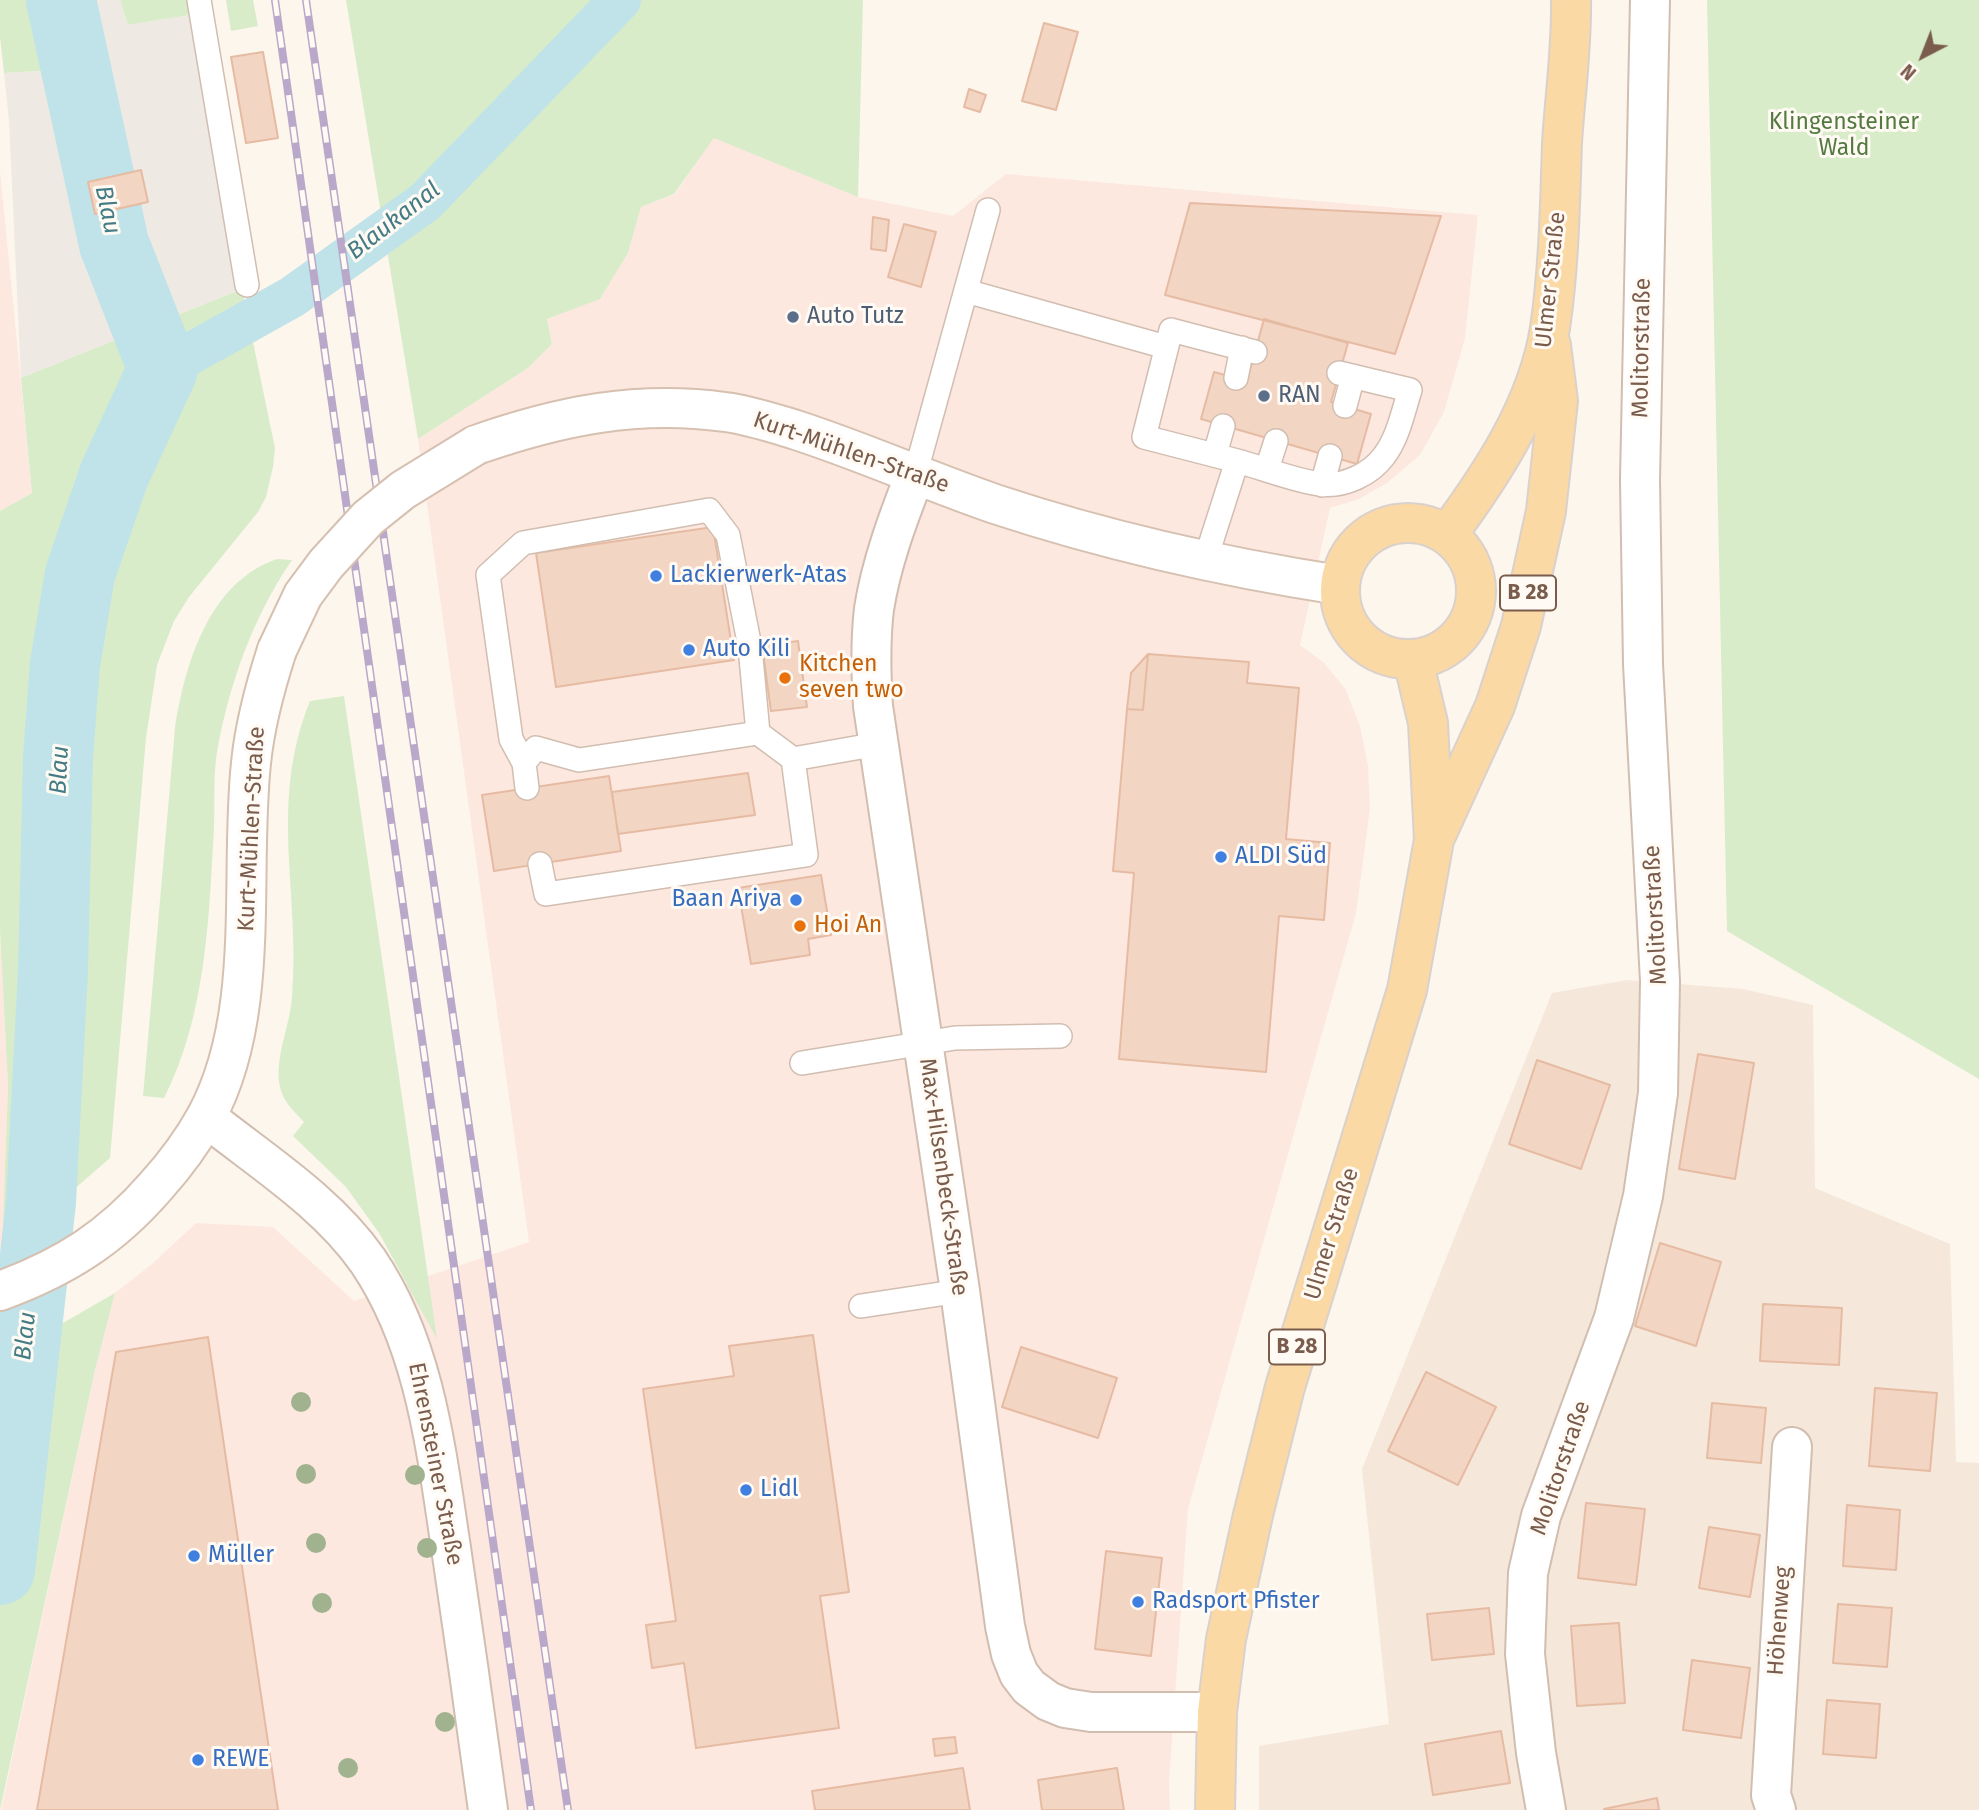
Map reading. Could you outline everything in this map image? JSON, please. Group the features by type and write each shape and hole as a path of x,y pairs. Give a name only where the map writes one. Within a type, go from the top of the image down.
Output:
{"main road":[{"name":"Ulmer Straße","path":"1447,535 1516,431 1536,381 1550,330 1558,252 1571,0"},
{"name":"B 28","path":"1434,840 1495,706 1521,626 1546,511 1558,401 1550,330"},
{"path":"1396,523 1430,527 1447,535 1469,560 1476,592 1474,609 1468,624 1457,638 1445,649 1413,660 1383,655 1359,639 1343,614 1339,600 1343,567 1351,551 1363,538 1396,523"},
{"name":"Ulmer Straße","path":"1215,1810 1201,1712 1226,1639 1285,1387 1407,990 1434,840 1428,723 1413,660"}],"street":[{"name":"Molitorstraße","path":"1546,1810 1535,1753 1525,1654 1528,1573 1541,1516 1614,1318 1643,1196 1658,1093 1660,981 1643,664 1640,480 1650,0"},
{"name":"Kurt-Mühlen-Straße","path":"0,1291 63,1264 93,1246 123,1222 174,1166 206,1117 222,1079 235,1034 245,938 251,762 261,696 278,650 303,595 326,564 368,518 402,491 476,445 571,416 625,409 672,407 727,412 774,423 837,443 996,504 1163,552 1339,585"},
{"name":"Max-Hilsenbeck-Straße","path":"915,475 899,516 875,608 870,666 878,744 1011,1654 1018,1674 1029,1687 1048,1701 1065,1708 1091,1712 1201,1712"},
{"name":"Ehrensteiner Straße","path":"206,1117 316,1204 342,1230 366,1259 401,1317 413,1351 438,1459 488,1810"},
{"name":"Höhenweg","path":"1770,1805 1792,1447"}],"lane":[{"path":"199,0 247,285"},
{"path":"915,475 988,210"},
{"path":"966,291 1166,347"},
{"path":"1236,378 1249,350 1171,330 1144,437 1322,485 1343,482 1367,473 1384,456 1397,430 1410,390 1346,374 1345,406"},
{"path":"1205,561 1226,458 1223,426"},
{"path":"1267,469 1276,441"},
{"path":"1322,485 1330,456"},
{"path":"540,864 546,894 806,855 793,759 758,733 579,760 530,756 511,739 488,575 523,542 709,510 728,535 750,647 758,733"},
{"path":"793,759 878,744"},
{"path":"527,788 530,756"},
{"path":"802,1063 955,1038 1060,1036"},
{"path":"861,1306 960,1291"}],"shaded area":[{"path":"87,0 120,0 128,25 190,15 242,289 21,378 9,121 4,73 103,67"},
{"path":"714,137 858,197 953,216 1006,174 1478,215 1465,338 1444,412 1420,455 1387,483 1359,499 1330,508 1300,645 1323,662 1345,688 1360,726 1368,766 1370,808 1356,913 1188,1509 1169,1782 1170,1810 1,1810 95,1370 115,1293 152,1264 196,1223 273,1227 354,1301 529,1242 418,439 528,368 552,344 547,319 600,298 628,253 641,207 675,194"},
{"path":"0,171 32,493 0,511"},
{"path":"0,931 8,1087 0,1253"},
{"path":"1627,980 1743,989 1813,1005 1815,1188 1950,1244 1956,1462 1979,1463 1979,1810 1259,1810 1259,1746 1389,1724 1362,1469 1552,993"}],"green space":[{"path":"0,0 87,0 103,67 4,73"},
{"path":"120,0 187,0 190,15 128,25"},
{"path":"226,0 253,0 258,26 231,31"},
{"path":"346,0 863,0 858,197 714,138 674,194 641,207 628,253 600,299 547,319 552,344 528,368 418,439"},
{"name":"Klingensteiner Wald","path":"1707,0 1979,0 1979,1079 1727,931"},
{"path":"242,289 275,448 273,467 266,497 258,512 189,597 174,621 157,665 146,738 110,1158 2,1252 8,1087 0,931 0,511 32,493 21,378"},
{"path":"277,559 292,560 266,604 244,652 228,701 217,752 207,931 189,1034 164,1098 143,1096 179,703 194,652 217,606 234,586 254,570"},
{"path":"344,696 437,1339 379,1233 346,1187 293,1136 304,1122 291,1109 279,1082 279,1061 292,997 294,959 288,813 291,776 298,739 310,701"},
{"path":"115,1293 95,1370 0,1810 0,1347 56,1327"}],"building":[{"path":"1044,23 1078,32 1056,110 1022,101"},
{"path":"263,52 278,138 246,143 231,57"},
{"path":"969,89 986,95 980,112 964,107"},
{"path":"141,170 148,202 95,214 88,182"},
{"path":"1190,203 1441,216 1395,354 1165,295"},
{"path":"873,217 889,220 886,251 871,249"},
{"path":"904,224 936,232 921,287 888,277"},
{"path":"1264,319 1348,343 1331,402 1371,414 1357,464 1201,419 1214,372 1247,381"},
{"path":"713,527 734,660 556,687 536,553"},
{"path":"798,641 807,707 771,711 762,646"},
{"name":"ALDI Süd","path":"1148,654 1249,662 1247,683 1299,688 1286,839 1330,843 1324,920 1279,916 1266,1072 1119,1059 1134,873 1113,871 1127,709 1143,710"},
{"path":"1148,654 1143,710 1127,709 1131,673"},
{"path":"748,773 755,815 618,834 612,792"},
{"path":"609,776 621,851 494,871 482,795"},
{"path":"821,875 831,935 808,939 810,955 751,964 738,888"},
{"path":"1698,1054 1754,1063 1735,1179 1679,1169"},
{"path":"1537,1060 1610,1085 1581,1169 1509,1144"},
{"path":"1660,1243 1721,1262 1696,1346 1635,1326"},
{"path":"1763,1304 1842,1308 1839,1365 1760,1361"},
{"name":"Lidl","path":"813,1335 849,1592 820,1596 839,1728 696,1748 684,1663 652,1668 646,1625 676,1621 643,1389 734,1376 729,1346"},
{"path":"208,1337 278,1810 37,1810 116,1352"},
{"path":"1021,1347 1117,1378 1098,1438 1002,1407"},
{"path":"1426,1372 1496,1407 1458,1485 1388,1451"},
{"path":"1875,1388 1937,1393 1930,1471 1869,1466"},
{"path":"1712,1403 1766,1408 1761,1463 1707,1458"},
{"path":"1586,1503 1645,1509 1636,1585 1578,1578"},
{"path":"1847,1505 1900,1510 1896,1570 1843,1566"},
{"path":"1709,1527 1760,1535 1750,1597 1699,1588"},
{"path":"1106,1551 1162,1558 1151,1656 1095,1649"},
{"path":"1838,1604 1892,1608 1887,1667 1833,1663"},
{"path":"1489,1608 1494,1654 1432,1660 1427,1614"},
{"path":"1619,1623 1625,1703 1577,1706 1571,1626"},
{"path":"1692,1660 1750,1668 1741,1738 1683,1730"},
{"path":"1827,1700 1880,1704 1876,1758 1823,1754"},
{"path":"1501,1731 1510,1783 1433,1795 1425,1744"},
{"path":"955,1737 957,1753 935,1756 933,1739"},
{"path":"963,1768 970,1810 815,1810 812,1791"},
{"path":"1117,1768 1124,1810 1042,1810 1038,1780"},
{"path":"1657,1798 1659,1810 1604,1810 1604,1809"}],"waterway":[{"name":"Blau","path":"0,1570 41,1202 53,971 58,757 65,664 80,574 114,475 163,369 114,244 61,0"},
{"name":"Blaukanal","path":"163,369 292,297 425,202 620,0"}],"railway":[{"path":"275,0 531,1810"},
{"path":"306,0 568,1810"}],"place":[{"name":"Auto Tutz","path":"793,317"},
{"name":"RAN","path":"1264,396"},
{"name":"Lackierwerk-Atas","path":"656,576"},
{"name":"Auto Kili","path":"689,650"},
{"name":"Kitchen seven two","path":"785,678"},
{"name":"ALDI Süd","path":"1221,857"},
{"name":"Baan Ariya","path":"796,900"},
{"name":"Hoi An","path":"800,926"},
{"name":"Lidl","path":"746,1490"},
{"name":"Müller","path":"194,1556"},
{"name":"Radsport Pfister","path":"1138,1602"},
{"name":"REWE","path":"198,1760"}]}
